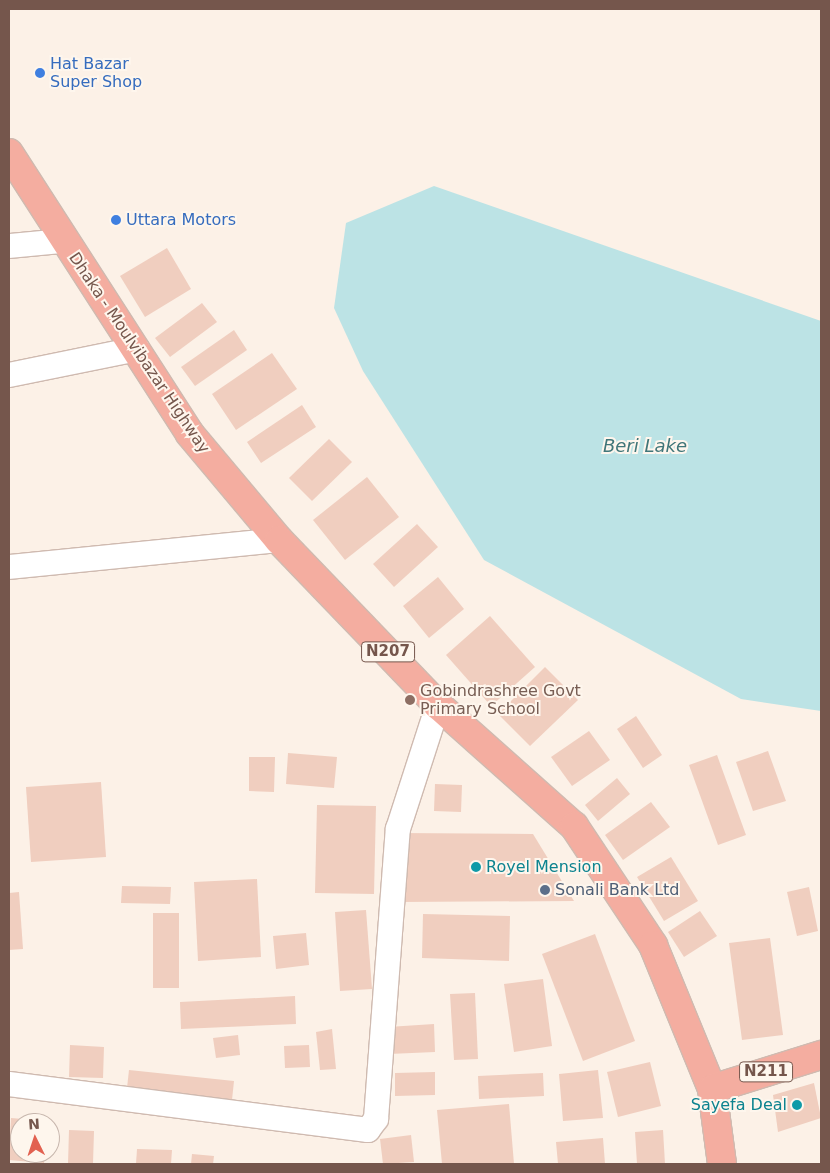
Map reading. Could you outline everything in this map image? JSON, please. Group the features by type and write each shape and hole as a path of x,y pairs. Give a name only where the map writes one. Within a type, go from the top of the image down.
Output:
{"highway":[{"name":"Dhaka - Moulvibazar Highway","path":"9,153 62,241 137,349 190,434 279,540 438,705 574,826 653,945 712,1089 722,1164"},
{"name":"N211","path":"712,1089 821,1055"}],"street":[{"path":"9,246 62,241"},
{"path":"9,375 137,349"},
{"path":"9,567 279,540"},
{"path":"9,1084 368,1130 376,1119 398,829 438,705"}],"water":[{"name":"Beri Lake","path":"434,186 821,321 821,711 741,699 484,560 363,371 334,308 346,223"}],"building":[{"path":"167,248 191,289 145,317 120,276"},
{"path":"202,303 217,322 170,357 155,338"},
{"path":"234,330 247,350 195,386 181,367"},
{"path":"272,353 297,389 236,430 212,394"},
{"path":"302,405 316,427 261,463 247,442"},
{"path":"329,439 352,462 312,501 289,478"},
{"path":"367,477 399,517 345,560 313,520"},
{"path":"417,524 438,547 394,587 373,564"},
{"path":"438,577 464,609 429,638 403,606"},
{"path":"490,616 535,667 491,706 446,655"},
{"path":"545,667 578,700 530,746 498,714"},
{"path":"636,716 662,755 643,768 617,729"},
{"path":"589,731 610,760 572,786 551,757"},
{"path":"768,751 786,801 753,811 736,762"},
{"path":"288,753 337,757 334,788 286,784"},
{"path":"717,755 746,835 718,845 689,765"},
{"path":"249,757 275,757 274,792 249,791"},
{"path":"617,778 630,794 598,821 585,805"},
{"path":"101,782 106,857 31,862 26,787"},
{"path":"435,784 462,785 461,812 434,811"},
{"path":"651,802 670,827 623,860 605,835"},
{"path":"317,805 376,806 374,894 315,893"},
{"name":"Royel Mension","path":"398,833 533,834 574,901 400,902"},
{"path":"671,857 698,901 664,921 637,877"},
{"path":"257,879 261,957 198,961 194,882"},
{"path":"122,886 171,887 170,904 121,903"},
{"path":"809,887 818,931 797,936 787,892"},
{"path":"19,892 23,949 9,950 9,893"},
{"path":"366,910 372,989 340,991 335,912"},
{"path":"700,911 717,936 684,957 668,932"},
{"path":"153,913 179,913 179,988 153,988"},
{"path":"423,914 510,916 509,961 422,958"},
{"path":"306,933 309,965 276,969 273,936"},
{"path":"595,934 635,1041 583,1061 542,954"},
{"path":"770,938 783,1035 742,1040 729,943"},
{"path":"543,979 552,1046 514,1052 504,984"},
{"path":"475,993 478,1059 454,1060 450,994"},
{"path":"295,996 296,1024 181,1029 180,1002"},
{"path":"434,1024 435,1052 389,1054 388,1027"},
{"path":"332,1029 336,1069 320,1070 316,1032"},
{"path":"238,1035 240,1055 216,1058 213,1038"},
{"path":"70,1045 104,1047 103,1078 69,1077"},
{"path":"309,1045 310,1067 285,1068 284,1046"},
{"path":"650,1062 661,1106 618,1117 607,1072"},
{"path":"129,1070 234,1081 232,1100 127,1088"},
{"path":"598,1070 603,1118 563,1121 559,1074"},
{"path":"435,1072 435,1095 395,1096 395,1073"},
{"path":"543,1073 544,1096 479,1099 478,1076"},
{"name":"Sayefa Deal","path":"814,1083 821,1118 778,1132 773,1095"},
{"path":"509,1104 514,1164 442,1164 437,1110"},
{"path":"69,1130 94,1131 93,1164 68,1164"},
{"path":"663,1130 665,1164 637,1164 635,1132"},
{"path":"411,1135 414,1162 383,1164 380,1139"},
{"path":"603,1138 605,1164 558,1164 556,1142"},
{"path":"137,1149 172,1150 171,1164 136,1164"},
{"path":"192,1154 214,1156 213,1164 191,1164"}],"place":[{"name":"Hat Bazar Super Shop","path":"40,73"},
{"name":"Uttara Motors","path":"116,220"},
{"name":"Gobindrashree Govt Primary School","path":"410,700"},
{"name":"Royel Mension","path":"476,867"},
{"name":"Sonali Bank Ltd","path":"545,890"},
{"name":"Sayefa Deal","path":"797,1105"}]}
